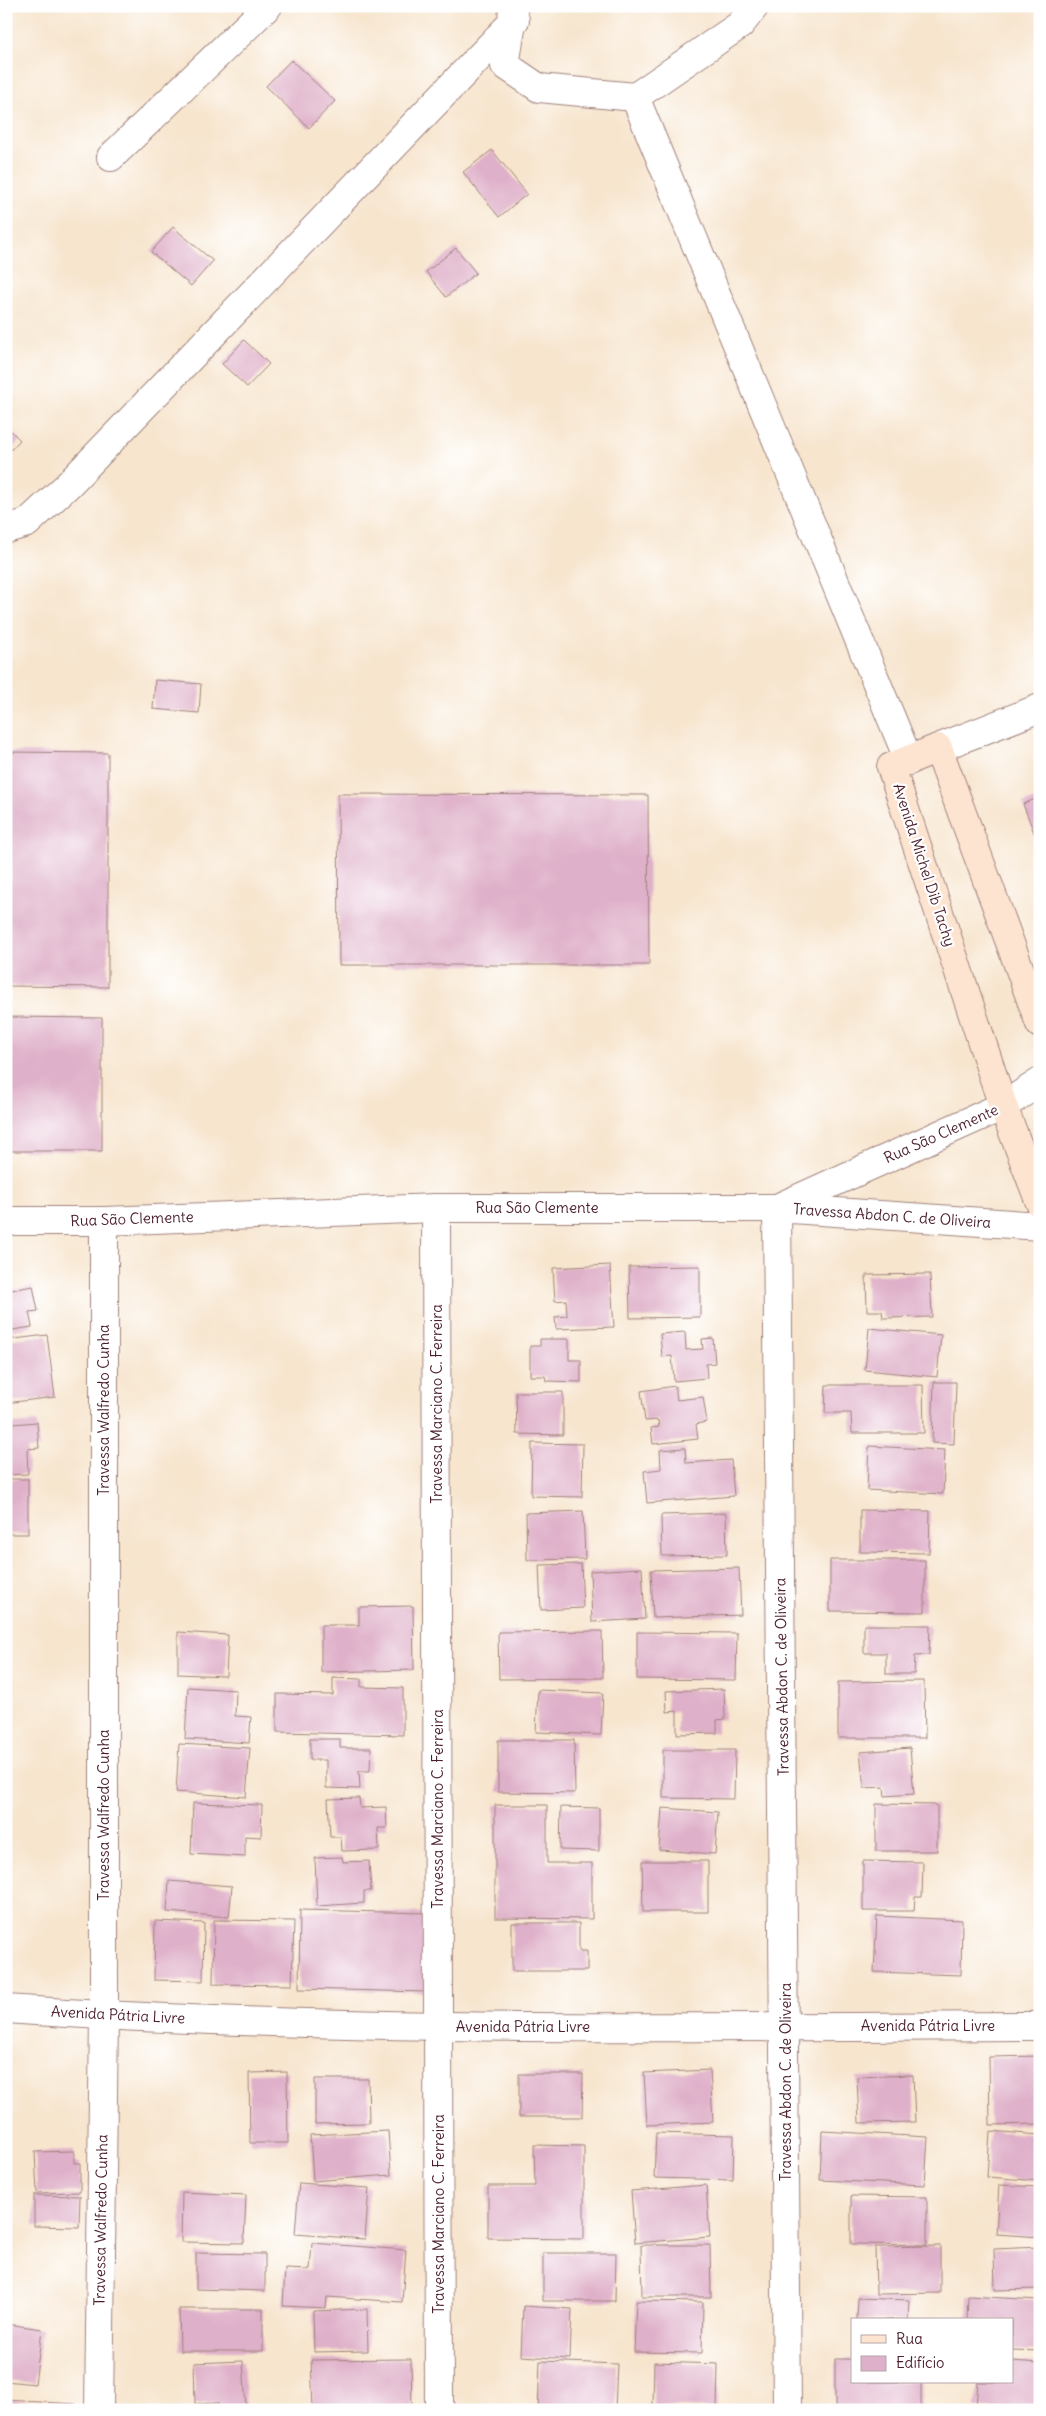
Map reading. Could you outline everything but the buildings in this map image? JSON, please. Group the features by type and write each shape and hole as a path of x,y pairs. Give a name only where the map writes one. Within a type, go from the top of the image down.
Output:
{"street":[{"path":"111,157 268,6"},
{"path":"519,12 505,65 538,88 635,97 740,25 755,6"},
{"path":"6,529 27,523 68,485 519,12"},
{"path":"635,97 909,761"},
{"path":"1040,708 938,748 1040,1024"},
{"name":"Avenida Michel Dib Tachy","path":"938,748 891,767 1003,1106 1040,1203"},
{"name":"Rua São Clemente","path":"6,1221 104,1221 436,1208 777,1208 1003,1106 1040,1082"},
{"name":"Travessa Marciano C. Ferreira","path":"436,1208 439,2410"},
{"name":"Travessa Abdon C. de Oliveira","path":"788,2410 786,2026 777,1208 1040,1226"},
{"name":"Travessa Walfredo Cunha","path":"99,2410 104,2016 104,1221"},
{"name":"Avenida Pátria Livre","path":"6,2009 104,2016 439,2027 1040,2026"}]}
